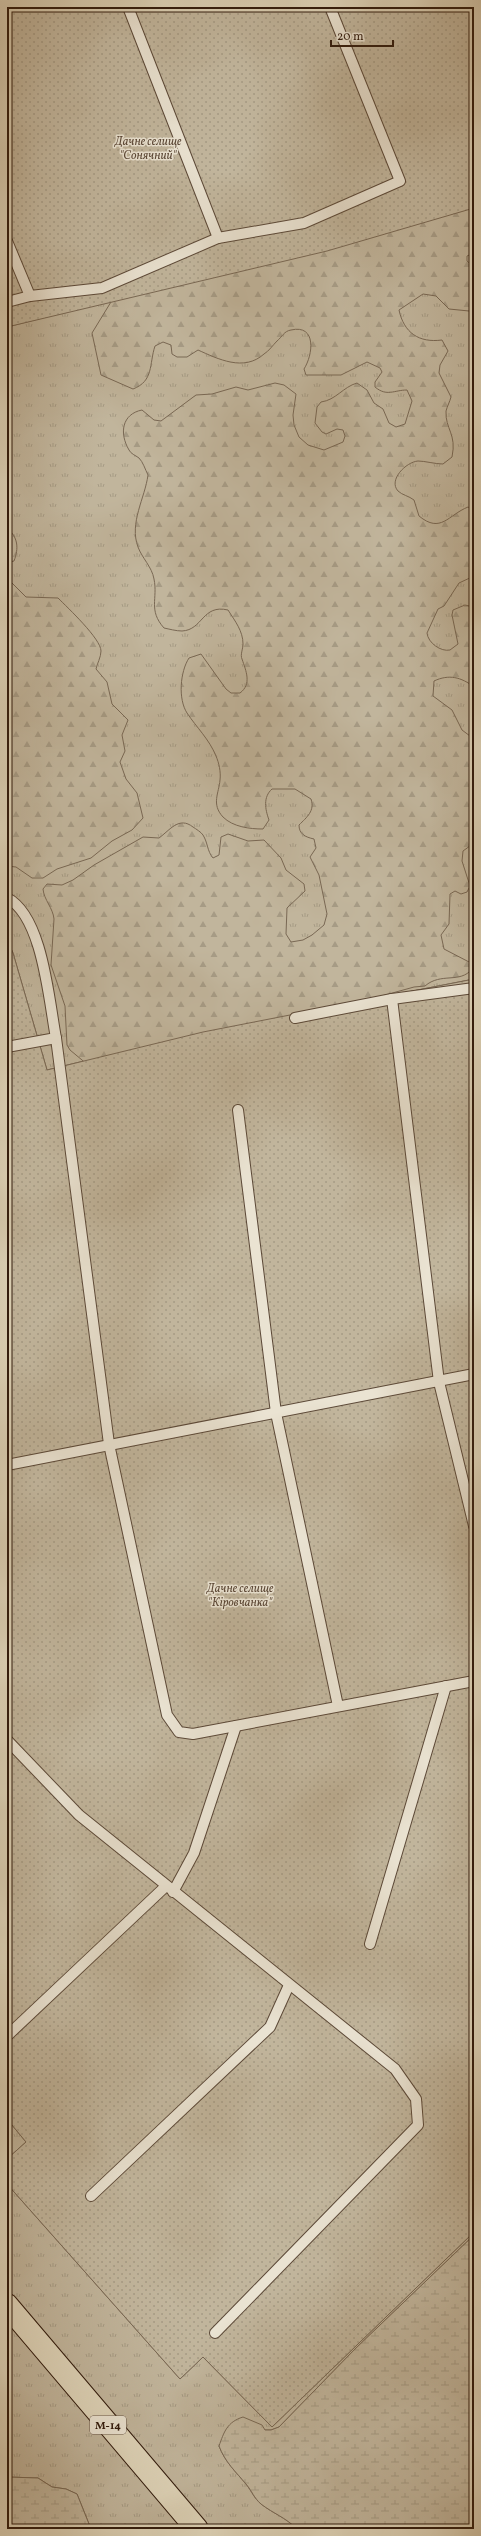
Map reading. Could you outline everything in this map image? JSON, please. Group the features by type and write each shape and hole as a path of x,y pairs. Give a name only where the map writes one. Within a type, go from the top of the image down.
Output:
{"highway":[{"name":"М-14","path":"7,2305 197,2529"}],"lane":[{"path":"128,7 218,238"},
{"path":"7,302 30,296 102,288 218,238 304,223 400,182 330,7"},
{"path":"7,241 30,296"},
{"path":"7,898 13,901 26,917 35,937 56,1038 109,1444 168,1715 179,1732 193,1734 474,1681"},
{"path":"295,1018 392,999 474,988"},
{"path":"392,999 439,1382 474,1526"},
{"path":"7,1047 56,1038"},
{"path":"238,1110 276,1413 338,1706"},
{"path":"7,1465 474,1374"},
{"path":"370,1944 446,1686"},
{"path":"7,2036 170,1889 194,1853 236,1726"},
{"path":"7,1740 80,1815 395,2069 416,2099 418,2126 215,2333"},
{"path":"91,2196 270,2028 289,1985"}],"green space":[{"name":"Дачне селище \"Сонячний\"","path":"7,7 474,7 474,208 327,251 7,327"},
{"path":"474,206 474,253 467,256 467,261 474,267 474,309 469,311 449,309 436,296 423,294 399,310 405,325 414,335 426,340 442,340 448,351 440,365 439,373 451,397 446,411 446,417 453,443 452,457 443,464 421,461 413,462 400,472 395,482 395,487 398,491 414,500 419,516 427,521 439,523 468,507 474,510 474,576 459,583 444,606 438,609 427,633 432,643 436,646 443,650 450,650 458,644 452,615 453,610 465,605 474,607 474,687 460,679 450,677 439,679 434,681 433,696 452,710 462,730 474,739 474,843 463,851 462,861 470,886 467,892 461,894 455,891 450,894 449,924 441,935 444,949 471,963 472,969 462,976 444,978 431,982 425,986 414,987 342,1007 88,1065 70,1050 67,1045 65,1006 51,965 54,919 43,889 47,884 62,885 73,880 94,865 143,837 159,838 175,825 183,823 188,824 202,834 213,858 219,855 221,837 228,834 248,841 264,840 281,858 286,870 304,884 305,891 287,908 286,934 291,942 303,940 312,935 324,925 327,914 319,875 310,857 316,848 314,839 303,835 299,828 299,825 311,810 311,799 295,789 272,789 266,799 269,820 263,829 247,828 232,823 223,817 217,808 220,777 219,765 210,744 184,707 181,693 182,678 189,658 201,654 226,689 231,693 240,693 246,686 247,681 241,657 243,639 238,626 228,610 219,609 213,611 189,630 182,631 164,628 159,622 156,616 154,604 155,586 153,575 138,547 135,529 138,511 148,475 139,458 131,453 126,444 123,431 126,420 135,412 142,410 154,420 161,421 196,395 212,394 236,387 248,390 275,383 284,385 296,394 293,415 294,425 299,437 308,445 324,450 343,442 345,436 343,430 337,429 326,434 322,432 315,423 317,407 321,402 331,399 348,387 357,383 367,390 374,403 383,409 389,423 396,427 405,424 412,401 407,390 383,392 375,387 375,382 382,372 380,368 367,362 341,375 306,375 304,369 311,349 311,342 309,336 299,329 291,330 283,334 268,351 256,359 240,363 222,360 198,350 187,357 177,357 172,354 171,345 163,342 155,346 148,377 140,386 133,389 101,375 92,333 114,297"},
{"path":"474,208 474,979 203,1032 47,1070 13,953 7,940 7,327"},
{"path":"7,528 11,531 15,539 17,552 14,561 7,563"},
{"path":"7,578 26,597 58,598 90,632 100,646 101,653 96,669 107,682 112,704 128,720 122,735 125,751 120,762 126,779 137,793 143,818 132,830 112,841 91,858 57,869 43,878 32,878 16,867 7,866"},
{"name":"Дачне селище \"Кіровчанка\"","path":"7,940 13,953 47,1070 203,1032 474,979 474,2232 272,2427 203,2357 180,2379 7,2184 7,2159 26,2142 7,2119"},
{"path":"7,2119 26,2142 7,2159"},
{"path":"7,2184 180,2379 203,2357 272,2427 474,2232 474,2235 355,2349 279,2427 271,2430 265,2430 219,2446 228,2462 259,2502 288,2521 297,2529 209,2529 7,2290"},
{"path":"474,2235 474,2529 297,2529 288,2521 259,2502 221,2452 219,2446 227,2428 233,2422 243,2417 262,2425 265,2430 271,2430 279,2427 355,2349"},
{"path":"7,2322 183,2529 91,2529 77,2494 66,2489 52,2487 38,2478 7,2477"},
{"path":"7,2477 38,2478 52,2487 66,2489 77,2494 91,2529 7,2529"}]}
